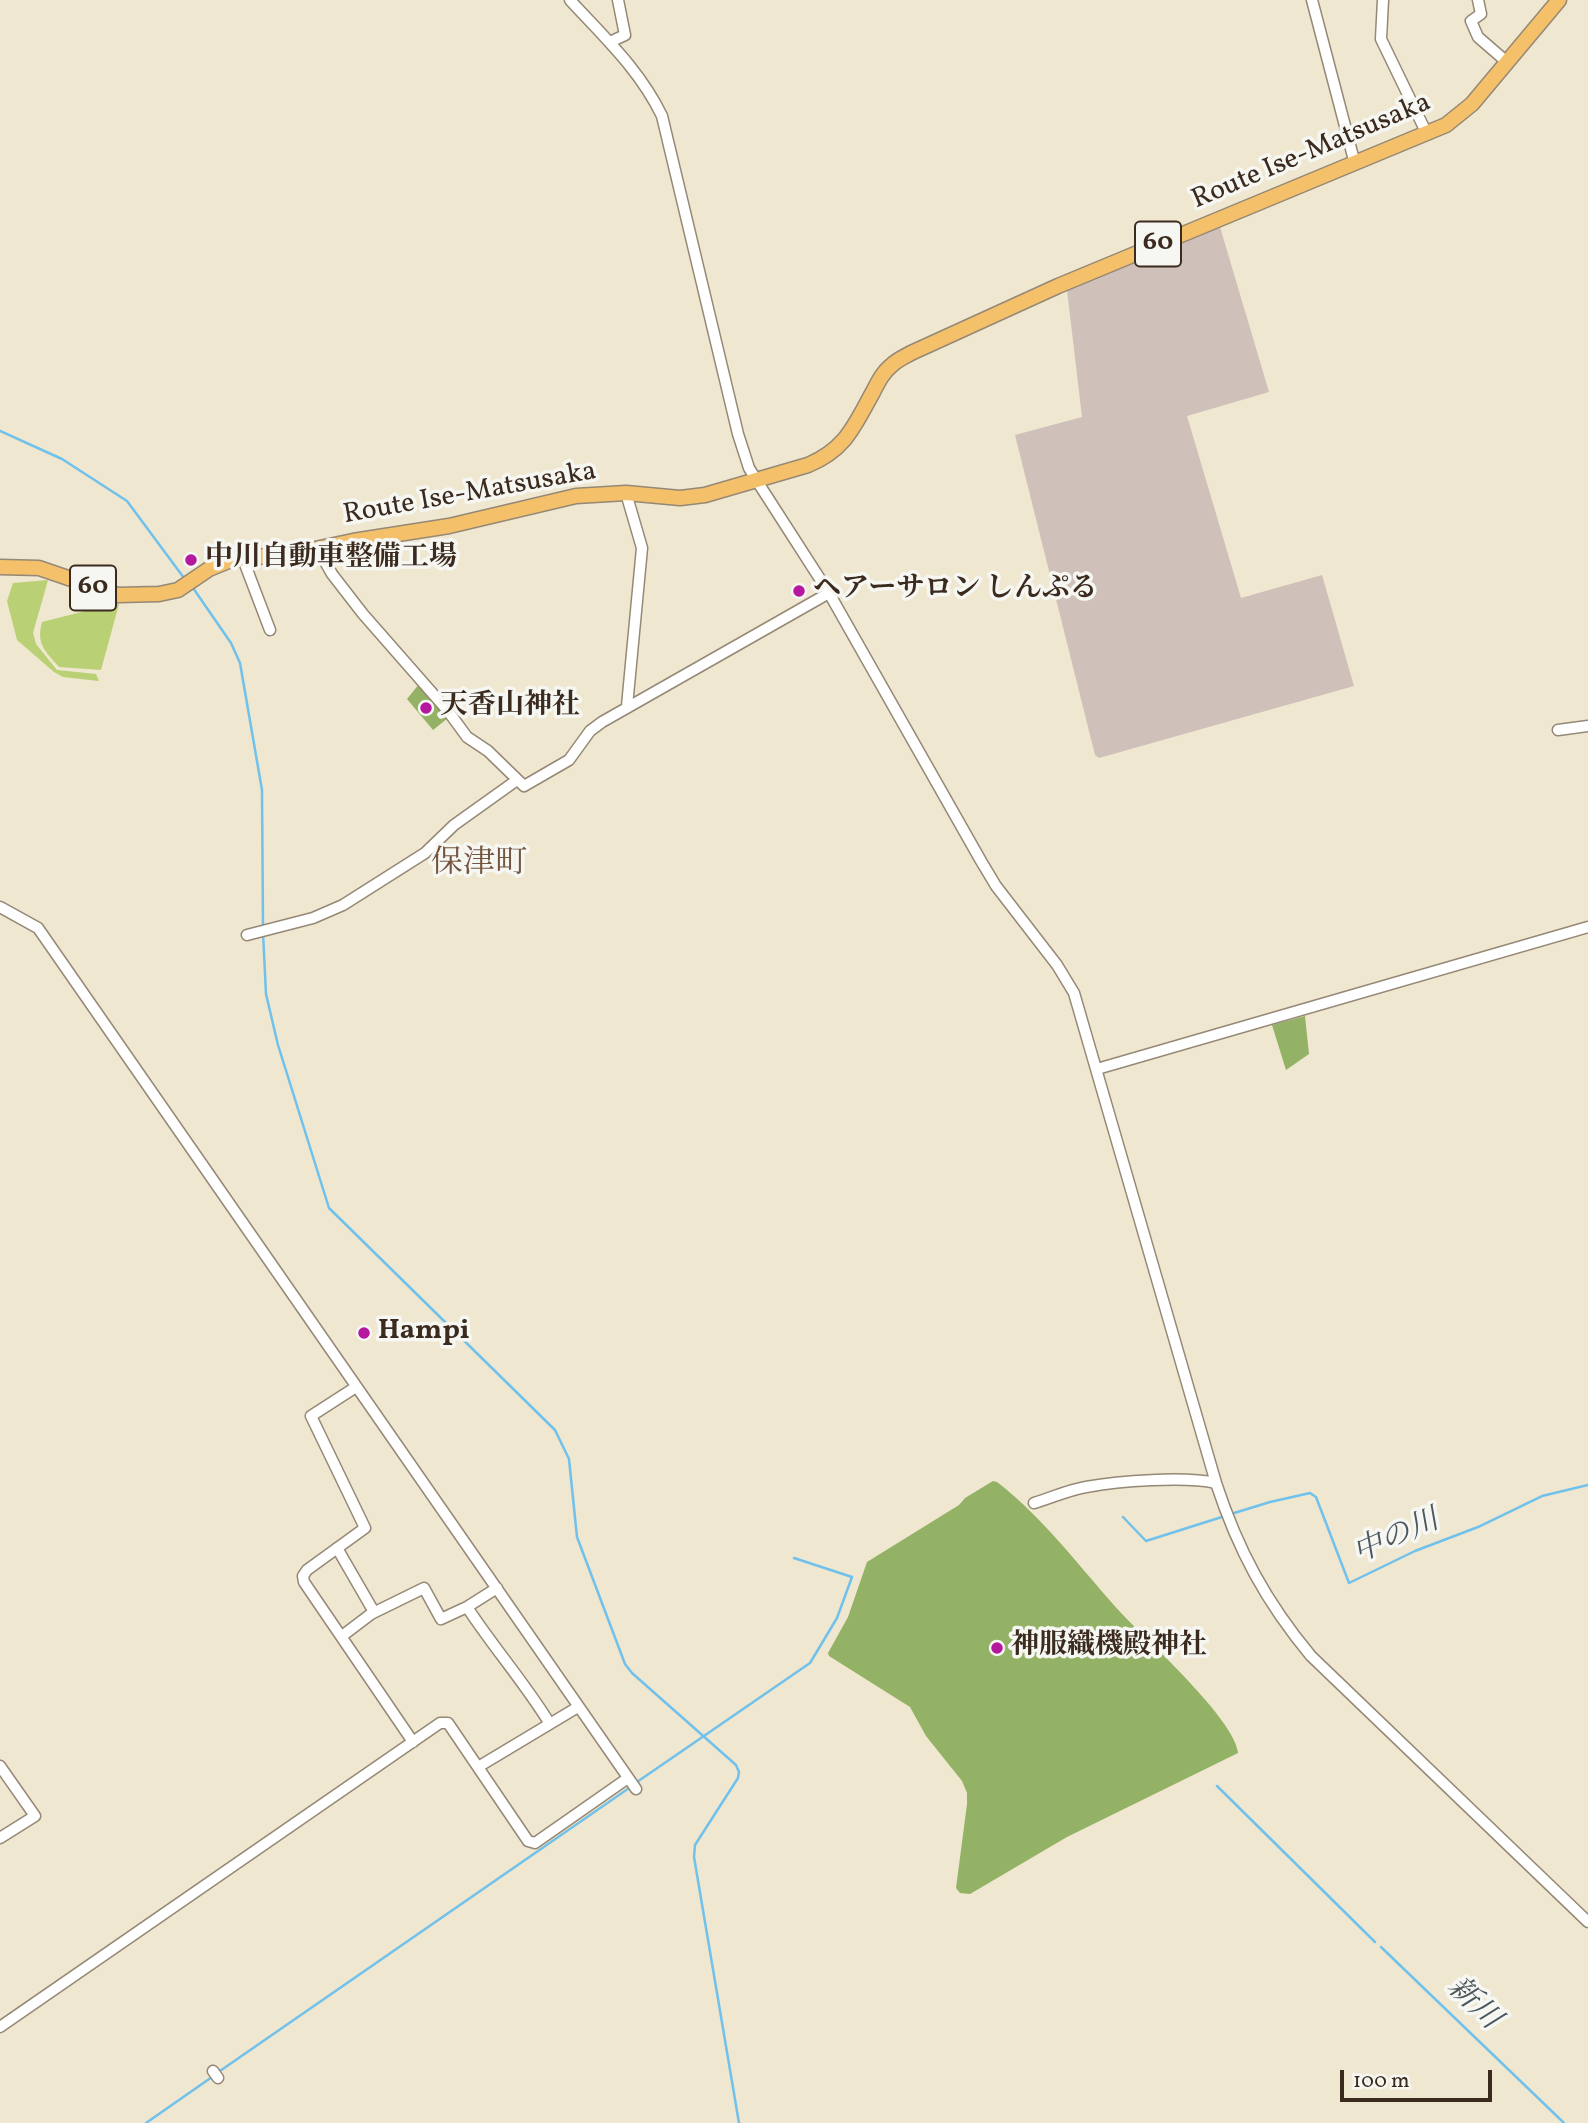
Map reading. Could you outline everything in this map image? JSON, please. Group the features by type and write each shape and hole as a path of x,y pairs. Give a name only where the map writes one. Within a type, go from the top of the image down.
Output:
{"main road":[{"name":"Route Ise-Matsusaka","path":"0,567 38,568 104,592 130,596 170,592 219,564 243,559 449,526 576,496 626,493 681,498 723,491 808,465 839,447 848,437 882,376 892,364 918,349 1058,286 1427,134 1461,115 1559,0"}],"street":[{"path":"610,41 625,35 618,0"},
{"path":"1312,0 1355,164"},
{"path":"1383,0 1381,39 1427,134"},
{"path":"1478,0 1481,14 1471,21 1478,37 1507,63"},
{"path":"571,1 610,41 645,84 662,116 738,434 750,468 829,593 996,886 1070,984 1078,1003 1216,1483 1253,1574 1285,1625 1311,1656 1588,1922"},
{"path":"626,493 642,548 627,706"},
{"path":"318,549 332,574 363,614 448,711 467,737 488,751 524,786 569,760 590,731 627,706 829,593"},
{"path":"243,559 270,630"},
{"path":"1558,730 1588,726"},
{"path":"258,933 313,918 337,908 425,853 454,825 517,780"},
{"path":"0,907 38,928 632,1783 535,1843 528,1841 448,1723 440,1723 0,2027"},
{"path":"1097,1069 1588,927"},
{"path":"356,1387 311,1416 365,1528 307,1570 303,1576 304,1582 413,1742"},
{"path":"1034,1503 1086,1487 1156,1481 1202,1480 1216,1483"},
{"path":"337,1548 374,1612"},
{"path":"342,1636 374,1612 424,1588 441,1619 467,1607 496,1588"},
{"path":"467,1607 494,1648 534,1697 550,1724"},
{"path":"478,1767 578,1707"},
{"path":"0,1766 35,1816 0,1838"}],"shaded area":[{"path":"1220,227 1269,392 1187,416 1241,598 1322,575 1354,686 1099,758 1095,755 1015,435 1082,417 1067,290"}],"green space":[{"path":"48,580 33,633 36,644 57,670 96,674 99,681 63,677 17,640 7,601 13,583"},
{"path":"109,602 119,604 101,670 59,667 41,642 42,622 105,606"},
{"path":"419,684 448,718 433,730 407,699"},
{"path":"1305,1016 1309,1054 1286,1070 1272,1025"},
{"path":"993,1481 1031,1512 1122,1614 1189,1681 1223,1721 1238,1753 1067,1837 970,1894 960,1893 956,1888 967,1804 967,1793 962,1781 926,1736 910,1707 828,1653 848,1617 867,1562"}],"waterway":[{"path":"0,431 62,459 127,501 184,578"},
{"path":"191,585 231,643 240,663 262,790 263,926"},
{"path":"263,933 266,994 278,1045 329,1208 555,1430 569,1459 577,1537 625,1664 736,1765 739,1772 738,1778 695,1845 694,1857 739,2123"},
{"name":"中の川","path":"1231,1514 1310,1493 1316,1497 1349,1583 1542,1496 1588,1485"},
{"name":"中の川","path":"1123,1517 1146,1541 1225,1516"},
{"path":"637,1782 810,1663 837,1618 852,1577 794,1558"},
{"path":"217,2073 632,1786"},
{"name":"新川","path":"1217,1786 1375,1942"},
{"name":"新川","path":"1381,1947 1564,2123"},
{"path":"146,2123 212,2077"}],"place":[{"name":"中川自動車整備工場","path":"191,560"},
{"name":"ヘアーサロン しんぷる","path":"799,591"},
{"name":"天香山神社","path":"426,708"},
{"name":"Hampi","path":"364,1333"},
{"name":"神服織機殿神社","path":"997,1648"}],"district":[{"name":"保津町","path":"479,866"}]}
